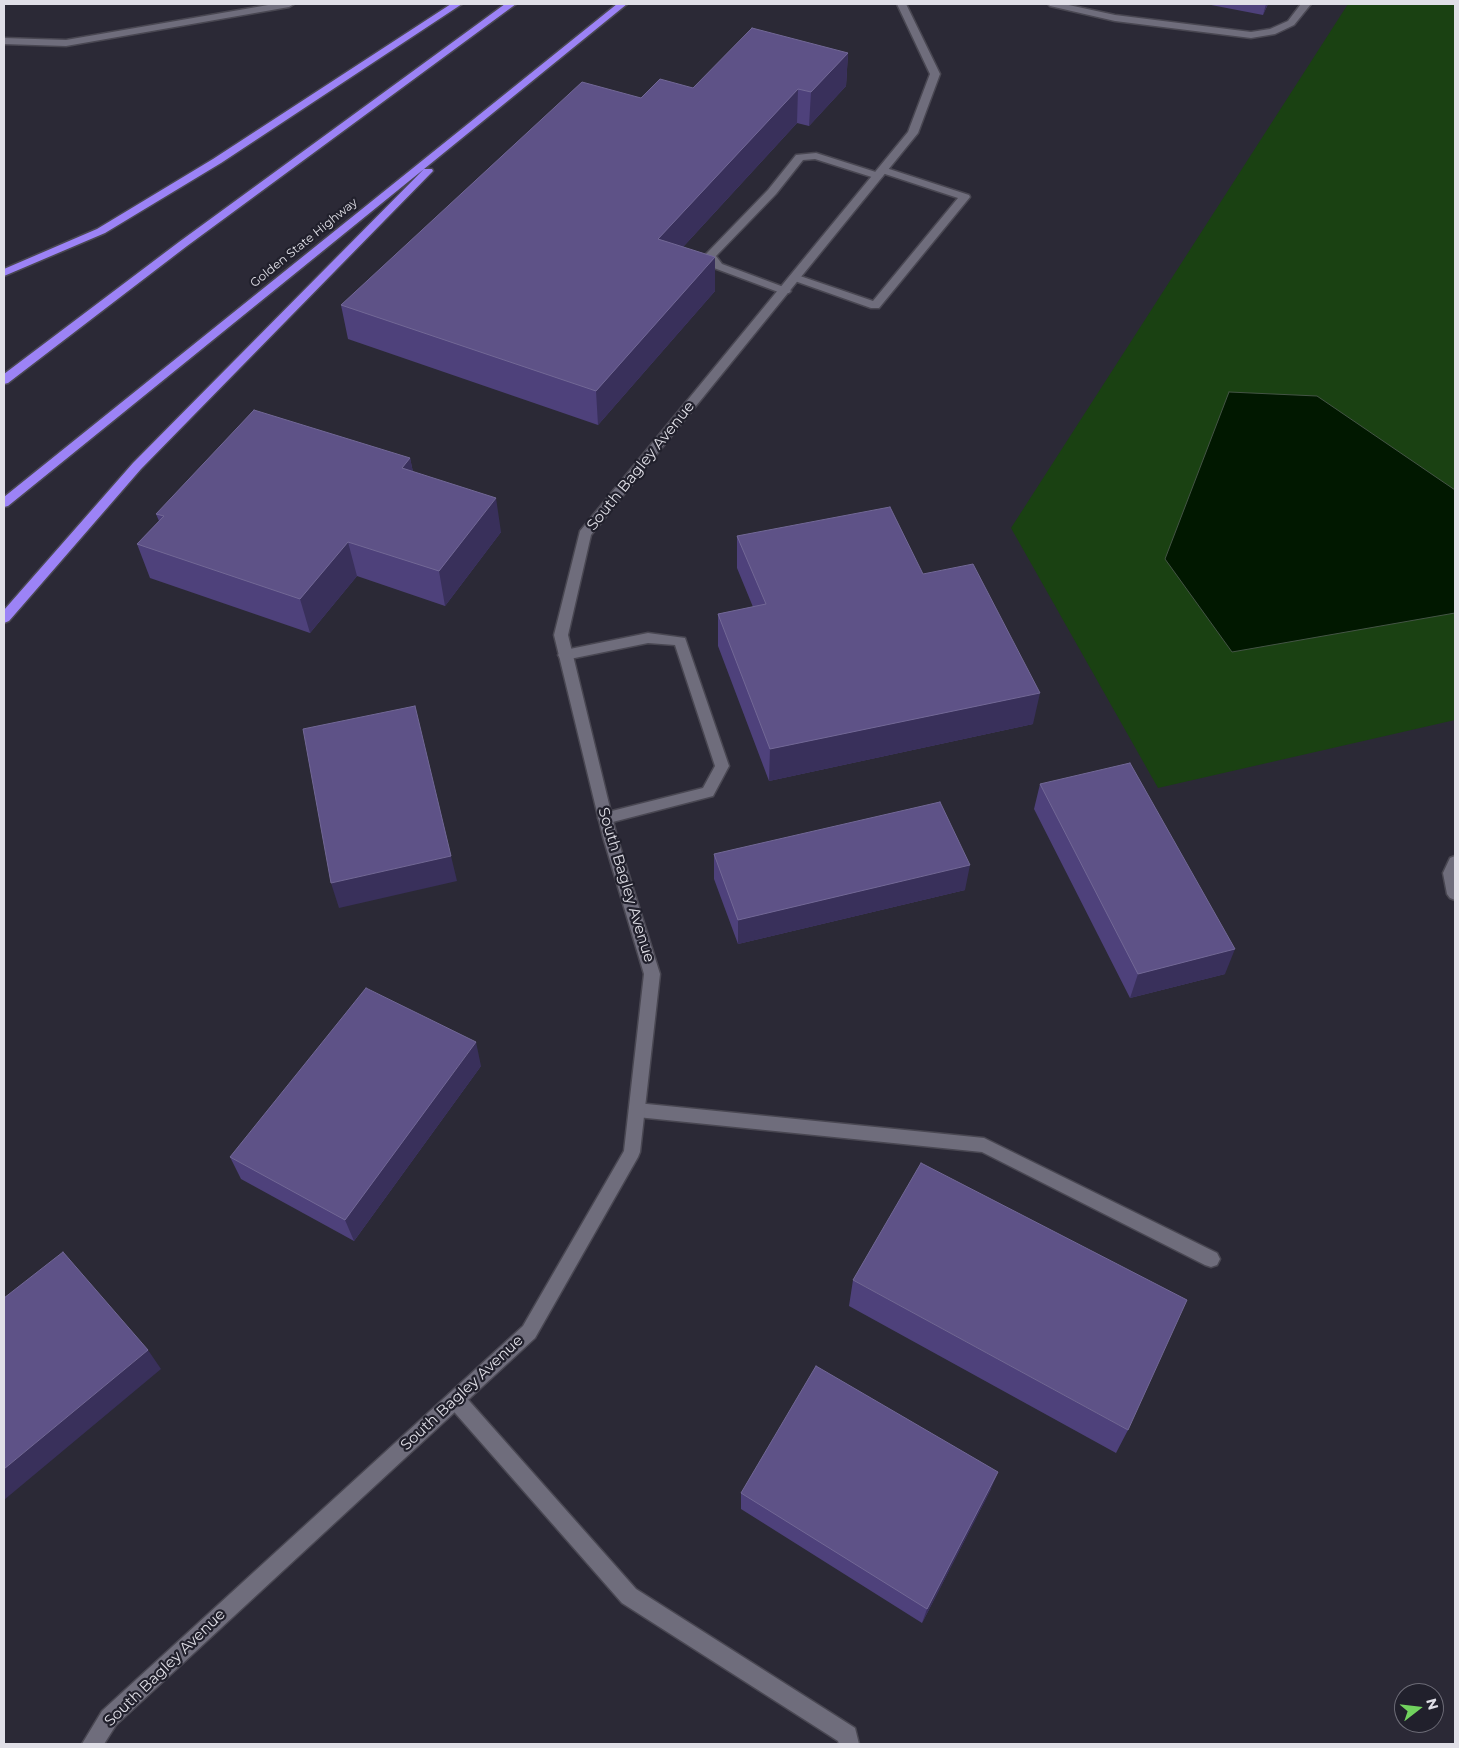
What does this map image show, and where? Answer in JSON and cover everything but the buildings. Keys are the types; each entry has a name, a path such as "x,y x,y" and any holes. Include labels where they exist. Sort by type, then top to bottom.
{"highway":[{"path":"4,273 102,231 217,161 457,4"},
{"path":"4,380 183,244 511,4"},
{"name":"Golden State Highway","path":"4,502 622,4"},
{"path":"4,618 137,466 481,118"}],"street":[{"path":"4,42 66,43 289,4"},
{"name":"South Bagley Avenue","path":"92,1744 109,1718 529,1332 632,1152 652,974 605,818 561,636 586,534 913,133 935,74 901,4"},
{"path":"1053,4 1115,18 1251,35 1272,32 1291,23 1306,4"},
{"path":"785,290 718,266 710,256 772,192 800,157 816,156 965,197 875,306 796,278"},
{"path":"565,655 648,638 680,641 722,766 708,792 605,818"},
{"path":"1455,862 1450,873 1455,894"},
{"path":"637,1110 984,1145 1211,1258"},
{"path":"456,1400 629,1596 848,1735 849,1744"}],"green space":[{"path":"1348,4 1455,4 1455,720 1158,788 1011,528"}],"shaded area":[{"path":"1229,392 1317,396 1455,490 1455,613 1232,652 1165,559"}]}
